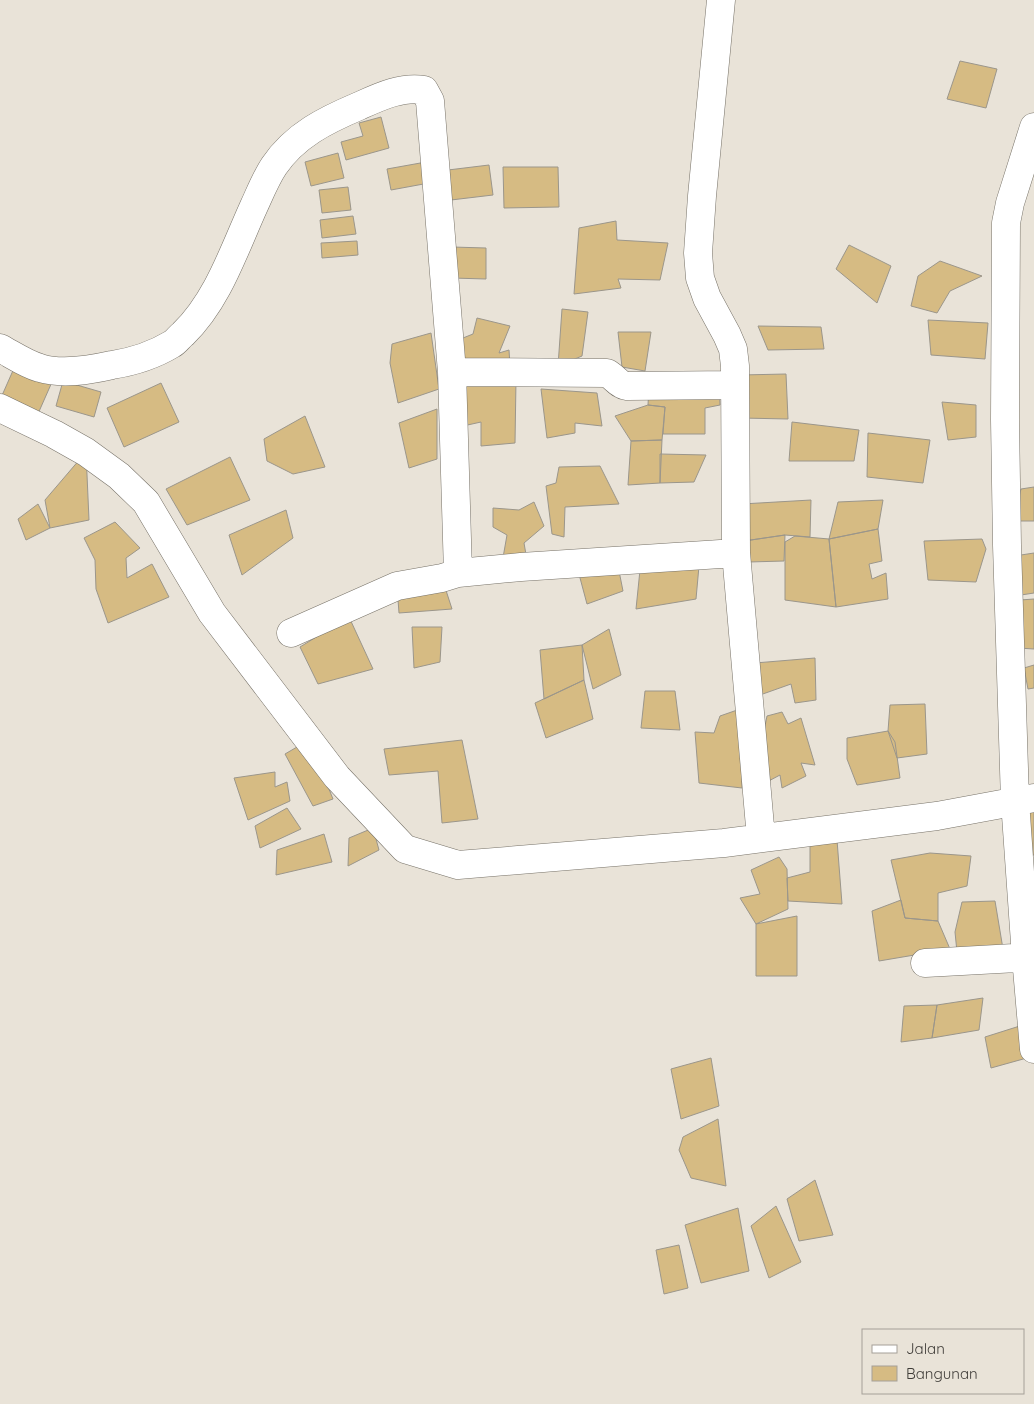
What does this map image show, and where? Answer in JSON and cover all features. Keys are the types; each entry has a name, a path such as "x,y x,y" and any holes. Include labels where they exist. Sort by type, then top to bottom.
{"street":[{"path":"721,0 698,253 700,278 707,298 733,349 735,366 736,553 761,838"},
{"path":"0,348 41,369 61,371 93,369 126,362 173,344 204,311 232,257 269,174 300,137 316,126 376,99 408,89 424,90 430,101 452,372 458,573"},
{"path":"1034,128 1010,204 1005,236 1006,536 1024,800 1034,1049"},
{"path":"452,372 607,373 620,384 627,386 735,385"},
{"path":"0,408 86,452 119,476 146,502 212,612 337,777 406,849 458,865 761,838 937,816 1024,800"},
{"path":"291,633 396,586 442,578 458,573 736,553"},
{"path":"925,963 1030,957"}],"building":[{"path":"960,61 997,69 986,108 947,99"},
{"path":"381,117 389,148 346,160 341,142 363,136 359,123"},
{"path":"338,153 344,178 311,186 305,162"},
{"path":"426,162 429,183 391,190 387,169"},
{"path":"489,165 493,195 451,200 448,170"},
{"path":"503,167 558,167 559,207 504,208"},
{"path":"348,187 351,210 322,213 319,190"},
{"path":"353,216 356,234 322,238 320,220"},
{"path":"616,221 617,240 668,243 660,280 618,279 621,288 574,294 579,228"},
{"path":"357,241 358,255 322,258 321,243"},
{"path":"849,245 891,266 877,303 836,269"},
{"path":"452,247 486,248 486,279 452,278"},
{"path":"940,261 982,276 950,291 937,313 911,306 918,276"},
{"path":"562,309 588,312 582,356 558,366"},
{"path":"477,318 510,326 499,353 509,350 510,366 452,372 458,340 473,334"},
{"path":"928,320 988,323 985,359 931,355"},
{"path":"758,326 821,327 824,349 768,350"},
{"path":"618,332 651,332 645,371 622,367"},
{"path":"431,333 439,389 398,403 390,363 392,344"},
{"path":"15,366 52,382 37,416 0,400"},
{"path":"786,374 788,419 741,418 741,375"},
{"path":"458,380 516,380 515,443 481,446 481,422 454,428"},
{"path":"63,381 101,392 94,417 56,406"},
{"path":"161,383 179,422 124,447 107,408"},
{"path":"719,385 720,405 705,408 705,434 663,434 665,407 648,405 649,386"},
{"path":"541,389 597,393 602,426 575,423 575,433 547,438"},
{"path":"942,402 976,405 976,437 948,440"},
{"path":"648,405 665,407 662,440 631,441 615,416"},
{"path":"437,409 437,459 409,468 399,423"},
{"path":"305,416 325,467 293,474 267,461 264,439"},
{"path":"792,422 859,430 854,461 789,461"},
{"path":"868,433 930,440 923,483 867,477"},
{"path":"662,440 660,483 628,485 631,441"},
{"path":"86,452 89,520 50,528 45,500"},
{"path":"660,454 706,455 694,482 660,483"},
{"path":"230,457 250,500 187,525 166,489"},
{"path":"600,466 619,504 565,507 564,537 552,534 546,486 556,483 559,467"},
{"path":"1034,487 1034,521 1013,521 1021,489"},
{"path":"811,500 810,537 785,535 744,541 742,504"},
{"path":"883,500 878,529 829,539 838,502"},
{"path":"534,502 544,526 524,543 528,566 501,569 507,535 493,527 493,508 519,510"},
{"path":"38,504 50,528 26,540 18,519"},
{"path":"286,510 293,538 242,575 229,535"},
{"path":"115,522 140,548 126,558 127,578 152,564 169,597 108,623 96,589 95,560 84,538"},
{"path":"878,529 882,561 869,564 872,579 886,573 888,599 836,607 829,539"},
{"path":"785,535 784,561 749,562 744,541"},
{"path":"795,536 829,539 836,607 785,600 785,542"},
{"path":"982,539 986,549 976,582 928,580 924,541"},
{"path":"1034,553 1034,593 1021,595 1021,555"},
{"path":"700,555 696,599 636,609 640,570"},
{"path":"617,561 623,591 587,604 576,563"},
{"path":"442,578 452,609 399,613 397,586"},
{"path":"1034,599 1034,649 1018,648 1020,600"},
{"path":"349,617 373,669 318,684 300,647"},
{"path":"412,627 442,627 440,662 414,668"},
{"path":"609,629 621,675 593,689 582,645"},
{"path":"582,645 584,680 544,699 540,650"},
{"path":"815,658 816,700 795,703 791,684 760,695 755,663"},
{"path":"1034,665 1034,688 1028,689 1024,668"},
{"path":"584,680 593,719 546,738 535,703"},
{"path":"645,691 675,691 680,730 641,728"},
{"path":"925,704 927,754 897,758 888,731 890,705"},
{"path":"743,708 742,788 699,783 695,732 714,733 720,716"},
{"path":"782,712 788,724 801,718 815,765 801,763 806,776 782,788 780,775 763,784 762,741 767,716"},
{"path":"888,731 895,742 900,778 857,785 847,759 847,738"},
{"path":"309,740 333,799 313,806 285,754"},
{"path":"462,740 478,819 442,823 438,771 389,775 384,749"},
{"path":"275,772 275,787 287,782 290,801 248,820 234,778"},
{"path":"1034,798 1034,855 1028,855 1015,801"},
{"path":"287,808 301,829 260,848 255,826"},
{"path":"373,828 379,850 348,866 349,838"},
{"path":"324,834 332,862 276,875 277,850"},
{"path":"837,840 842,904 788,901 787,878 810,872 810,844"},
{"path":"930,853 971,856 967,886 938,893 938,921 905,918 891,860"},
{"path":"779,857 787,869 788,909 756,924 740,898 760,894 751,870"},
{"path":"901,900 905,918 938,921 950,949 879,961 872,911"},
{"path":"995,901 1003,949 957,952 955,932 962,902"},
{"path":"797,916 797,976 756,976 756,924"},
{"path":"983,998 979,1030 932,1038 937,1005"},
{"path":"937,1005 932,1038 901,1042 904,1006"},
{"path":"1023,1025 1034,1056 991,1068 985,1037"},
{"path":"711,1058 719,1106 681,1119 671,1069"},
{"path":"718,1119 726,1186 691,1178 679,1150 683,1137"},
{"path":"815,1180 833,1235 799,1241 787,1199"},
{"path":"776,1206 801,1262 769,1278 751,1226"},
{"path":"738,1208 749,1271 701,1283 685,1225"},
{"path":"679,1245 688,1288 664,1294 656,1250"}]}
